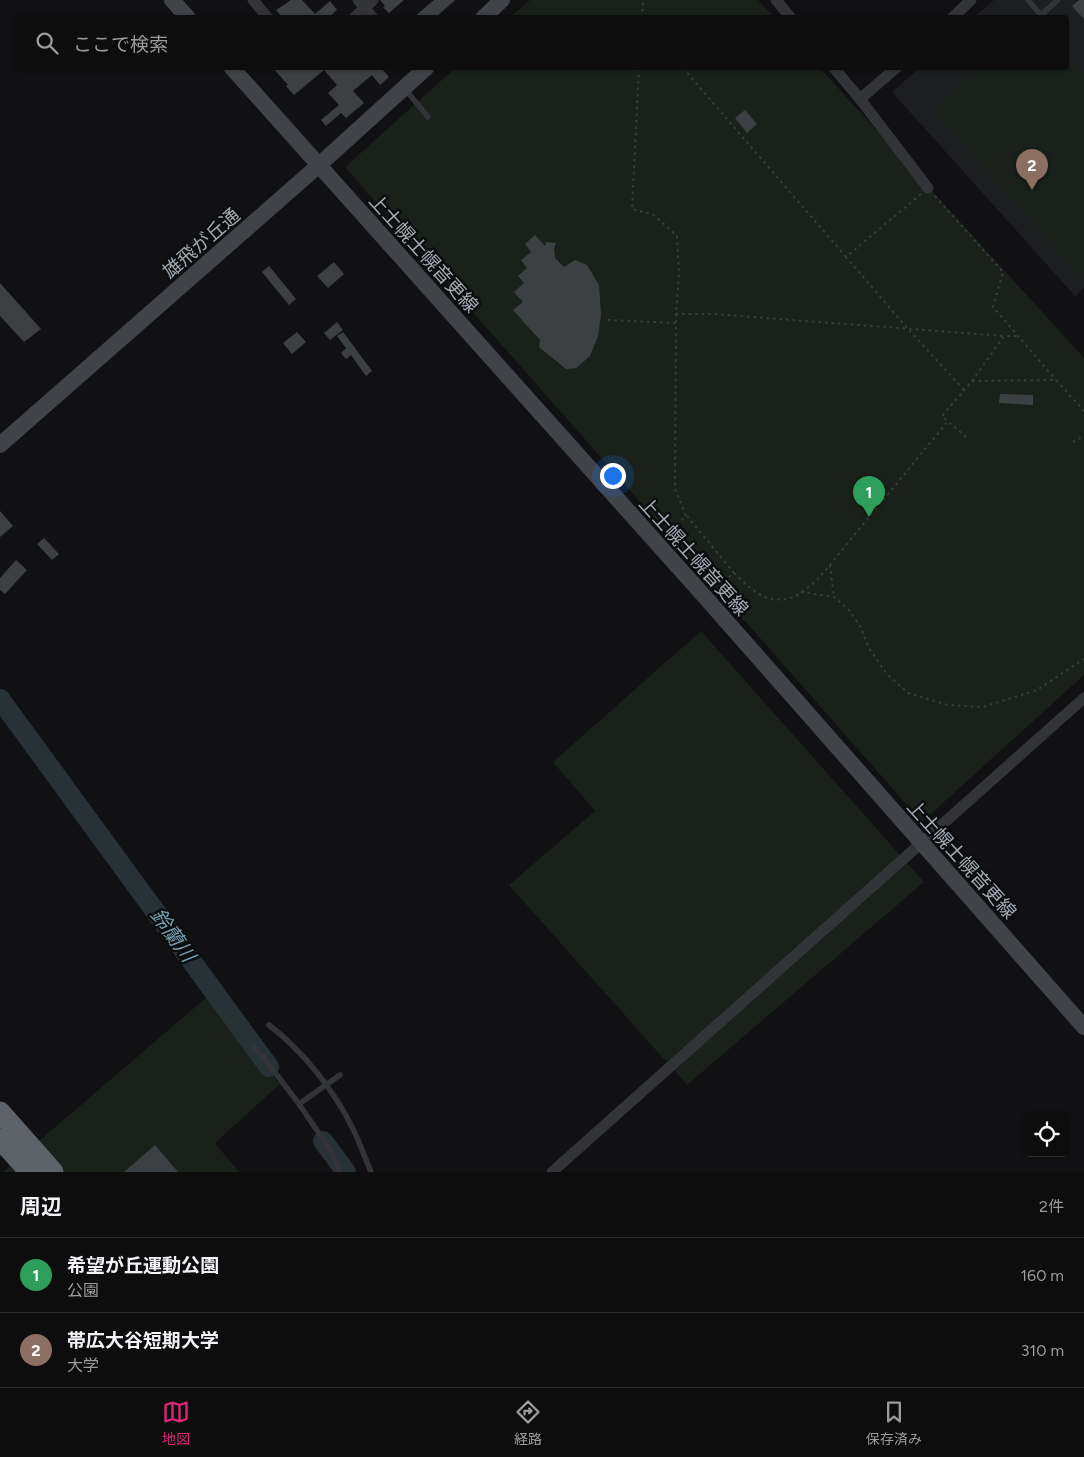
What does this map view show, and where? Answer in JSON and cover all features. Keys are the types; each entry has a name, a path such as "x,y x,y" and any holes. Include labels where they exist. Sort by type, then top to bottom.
{"highway":[{"path":"0,1112 53,1172"},
{"path":"0,1139 30,1172"}],"main road":[{"path":"172,0 185,15"},
{"path":"486,15 502,0"},
{"name":"上士幌士幌音更線","path":"234,70 656,542 1084,1027"},
{"name":"雄飛が丘通","path":"0,446 320,166 420,70"}],"street":[{"path":"253,0 266,15"},
{"path":"776,0 788,15"},
{"path":"955,15 971,0"},
{"path":"356,15 365,3 371,15"},
{"path":"836,70 928,188"},
{"path":"860,99 894,70"},
{"path":"552,1172 1084,698"}],"lane":[{"path":"1028,0 1041,15 1058,0"},
{"path":"403,88 428,117"},
{"path":"269,1025 288,1040 326,1085 353,1129 371,1172"},
{"path":"254,1048 264,1058 299,1104 330,1148 340,1172"},
{"path":"299,1104 340,1075"}],"path":[{"path":"642,15 643,0"},
{"path":"639,70 632,208 654,215 677,236 675,489 686,516 734,573 754,592 774,600 794,597 819,578 948,421"},
{"path":"685,70 908,329 964,390"},
{"path":"846,257 928,188 1003,272 993,307 1084,411"},
{"path":"676,314 713,314 1018,336"},
{"path":"608,320 676,323"},
{"path":"966,437 942,416 972,381 1004,336"},
{"path":"972,381 1056,380"},
{"path":"1073,442 1084,436"},
{"path":"656,542 686,516"},
{"path":"830,565 834,597"},
{"path":"705,598 734,573"},
{"path":"801,592 834,597 849,610 860,626 869,648 893,680 908,693 948,705 983,707 1037,690 1084,659"}],"shaded area":[{"path":"530,0 758,0 772,15 512,15"},
{"path":"994,0 1084,0 1084,288 1075,296 892,92 917,70 1069,70 1069,15 976,15"},
{"path":"1069,59 1084,77 1084,277 1082,278 933,110 979,70 1069,70"},
{"path":"453,70 822,70 1084,358 1084,675 922,822 345,167"},
{"path":"701,631 924,882 687,1085 509,885 595,811 553,762"},
{"path":"208,996 280,1084 215,1143 239,1172 3,1172"}],"building":[{"path":"291,0 302,0 315,14 330,1 337,10 331,15 280,15 276,10"},
{"path":"380,0 404,0 389,13 383,7 385,6"},
{"path":"434,0 455,0 438,15 416,15"},
{"path":"1079,0 1084,0 1084,19 1072,6"},
{"path":"275,70 324,70 294,95 286,86 288,85"},
{"path":"324,70 383,70 389,77 380,85 372,75 353,91 364,103 346,118 341,113 326,126 321,120 339,105 328,93 337,85"},
{"path":"745,110 757,124 747,133 735,118"},
{"path":"535,235 545,246 546,242 556,243 554,249 555,258 564,267 575,260 587,265 599,285 601,315 598,336 590,356 576,368 566,369 539,347 540,340 513,310 523,302 514,292 524,283 518,276 527,268 521,260 531,252 525,244"},
{"path":"334,262 344,274 328,288 317,276"},
{"path":"269,266 296,299 289,305 262,272"},
{"path":"0,283 41,329 24,342 0,316"},
{"path":"337,322 343,330 330,340 324,333"},
{"path":"297,332 306,342 292,354 283,343"},
{"path":"343,332 372,371 366,376 351,355 346,359 341,353 346,348 337,336"},
{"path":"1000,394 1033,395 1033,405 999,403"},
{"path":"0,511 13,526 0,537"},
{"path":"44,538 59,554 52,560 37,544"},
{"path":"16,560 27,570 5,594 0,590 0,578"},
{"path":"155,1145 178,1172 124,1172 139,1159"}],"waterway":[{"name":"鈴蘭川","path":"0,699 269,1067"},
{"name":"鈴蘭川","path":"323,1141 346,1172"}],"place":[{"name":"帯広大谷短期大学","path":"1032,190"},
{"name":"希望が丘運動公園","path":"869,517"}]}
